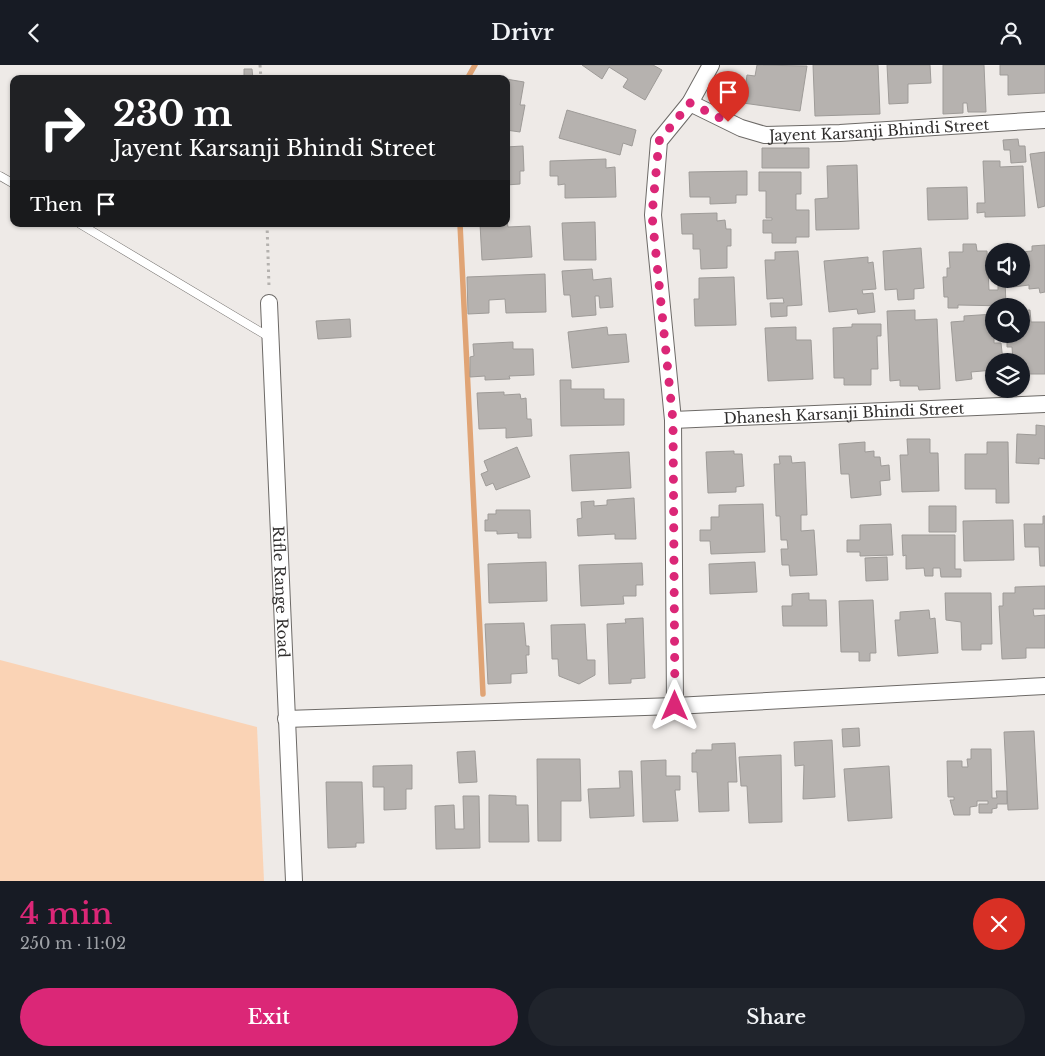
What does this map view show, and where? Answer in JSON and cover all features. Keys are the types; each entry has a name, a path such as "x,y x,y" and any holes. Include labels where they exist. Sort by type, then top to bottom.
{"street":[{"path":"675,706 673,421 652,215 659,141 690,103 711,65"},
{"name":"Jayent Karsanji Bhindi Street","path":"690,103 740,128 765,135 840,133 1045,120"},
{"name":"Rifle Range Road","path":"269,303 294,881"},
{"name":"Dhanesh Karsanji Bhindi Street","path":"673,421 1045,404"},
{"path":"286,719 675,706 1045,686"}],"lane":[{"path":"85,227 271,338"}],"path":[{"path":"267,227 269,303"}],"shaded area":[{"path":"0,660 257,727 264,881 0,881"}],"building":[{"path":"582,65 653,65 662,70 645,100 623,87 628,79 609,67 602,79"},
{"path":"757,65 807,66 800,111 743,103 747,75 755,76"},
{"path":"813,65 878,65 880,114 815,116"},
{"path":"887,65 930,65 931,83 908,84 908,103 889,104"},
{"path":"943,65 984,65 986,112 968,112 967,103 963,103 963,113 943,114"},
{"path":"1000,65 1045,65 1045,93 1008,95 1008,75 1000,75"},
{"path":"244,69 252,69 253,75 244,75"},
{"path":"510,80 524,82 520,105 525,105 520,132 510,131"},
{"path":"567,110 636,130 632,146 623,143 620,155 559,138"},
{"path":"1018,139 1019,146 1025,146 1026,162 1011,163 1010,150 1004,150 1003,140"},
{"path":"523,146 524,171 520,171 520,184 510,185 510,147"},
{"path":"762,148 809,148 809,168 762,168"},
{"path":"1045,152 1045,206 1038,208 1030,154"},
{"path":"606,159 606,168 615,167 616,197 565,198 565,184 558,185 558,176 550,176 550,161"},
{"path":"983,161 1000,161 1000,167 1023,166 1025,216 985,217 985,212 977,213 977,203 985,203"},
{"path":"857,165 859,229 816,230 815,199 828,198 827,166"},
{"path":"747,171 747,195 736,195 736,203 710,204 710,197 690,197 689,172"},
{"path":"759,172 801,172 801,194 796,194 796,210 809,210 809,237 796,237 796,243 772,243 772,233 763,233 763,220 772,220 772,218 766,218 766,191 759,191"},
{"path":"967,187 968,219 928,220 927,188"},
{"path":"717,213 717,221 725,220 726,229 731,229 731,246 727,246 727,268 701,269 700,249 693,249 693,234 682,234 681,214"},
{"path":"595,222 596,260 564,260 562,223"},
{"path":"530,226 532,257 482,260 480,227"},
{"path":"963,244 976,244 977,251 985,251 985,288 998,290 998,288 1005,288 1006,298 985,298 985,306 958,305 958,308 948,308 948,297 944,297 943,277 947,277 947,268 950,268 949,252 963,252"},
{"path":"1045,245 1045,292 1040,293 1039,288 1029,289 1030,251 1032,251 1032,246"},
{"path":"921,248 924,288 914,289 914,299 898,300 897,289 885,290 883,251"},
{"path":"798,251 802,305 787,306 787,316 771,317 770,303 784,303 783,298 767,299 765,260 775,260 775,252"},
{"path":"868,257 868,263 873,262 876,289 862,290 863,294 873,293 875,312 858,314 857,309 829,312 824,261"},
{"path":"592,269 593,280 611,278 613,307 600,308 599,296 595,296 596,315 572,317 570,295 564,295 562,271"},
{"path":"545,274 546,312 506,313 505,299 489,300 489,313 468,314 467,277"},
{"path":"734,277 736,325 695,326 694,299 699,299 699,278"},
{"path":"915,310 915,320 937,319 940,389 919,390 918,386 900,386 900,380 890,381 887,311"},
{"path":"1030,310 1031,322 1045,322 1045,374 1030,374 1030,353 1012,353 1012,347 1007,347 1007,343 1030,343"},
{"path":"985,315 985,343 1001,343 1002,353 985,353 985,371 971,372 972,379 956,381 951,322 964,321 964,316"},
{"path":"350,319 351,337 318,339 316,321"},
{"path":"852,324 881,324 881,336 877,336 878,369 871,369 871,385 844,385 844,378 834,378 833,328 852,327"},
{"path":"607,327 608,335 626,334 629,362 572,368 568,332"},
{"path":"796,327 796,340 811,340 813,379 768,381 765,328"},
{"path":"513,342 513,349 533,349 534,375 509,376 510,379 485,380 485,376 470,377 470,357 474,356 473,344"},
{"path":"560,380 571,380 571,389 604,389 604,399 624,399 624,425 561,426"},
{"path":"504,392 504,395 520,394 521,399 526,398 527,419 531,419 532,436 506,438 506,428 479,429 477,393"},
{"path":"1036,425 1045,426 1045,459 1039,458 1039,464 1016,463 1017,434 1036,435"},
{"path":"907,439 930,439 930,453 938,453 939,491 902,492 900,455 908,455"},
{"path":"865,442 865,452 874,451 874,457 880,457 881,466 889,465 890,480 880,481 881,495 851,498 849,474 841,474 839,444"},
{"path":"987,442 1008,442 1009,503 996,503 996,489 965,489 965,454 987,454"},
{"path":"517,447 530,477 496,490 493,483 486,486 481,474 488,471 484,461"},
{"path":"734,451 734,454 742,454 744,486 736,487 736,492 708,493 706,452"},
{"path":"629,452 631,488 572,491 570,455"},
{"path":"779,456 791,456 792,463 805,462 807,515 801,515 801,531 814,530 817,575 790,576 789,565 782,565 781,549 788,549 787,540 781,540 780,516 776,516 774,464 780,464"},
{"path":"634,498 636,539 615,539 615,534 578,536 577,519 582,518 581,502 594,501 594,506 607,505 607,500"},
{"path":"763,504 765,552 711,554 710,541 700,541 700,530 711,530 711,517 719,517 719,505"},
{"path":"929,506 956,506 956,532 929,532"},
{"path":"496,510 530,510 531,538 518,538 518,533 497,534 497,531 485,531 485,520 488,520 488,514 496,514"},
{"path":"1043,516 1045,516 1045,566 1040,566 1039,547 1025,547 1024,524 1043,524"},
{"path":"1013,520 1014,560 964,561 963,521"},
{"path":"891,524 893,555 860,556 860,552 847,552 847,540 860,540 860,525"},
{"path":"902,535 955,535 955,569 961,569 961,577 941,577 940,568 933,568 933,576 925,576 924,568 906,569 906,555 903,556"},
{"path":"887,557 888,580 866,581 865,558"},
{"path":"546,562 547,601 489,603 488,564"},
{"path":"755,562 757,592 710,594 709,564"},
{"path":"642,563 643,585 636,585 636,596 623,596 624,604 581,606 579,565"},
{"path":"1045,586 1045,609 1033,609 1034,616 1045,615 1045,648 1026,648 1026,658 1002,659 999,606 1003,606 1003,593 1015,593 1015,587"},
{"path":"809,593 809,600 826,600 827,626 783,626 782,606 792,606 792,594"},
{"path":"945,593 991,593 992,644 981,644 981,650 962,650 961,622 946,620"},
{"path":"873,600 876,653 870,653 870,661 859,661 859,652 841,652 839,601"},
{"path":"929,610 930,619 935,618 938,653 898,656 895,620 900,620 900,612"},
{"path":"643,618 645,678 631,679 631,683 609,684 607,624 626,623 625,619"},
{"path":"524,623 526,646 529,646 529,655 526,655 527,673 511,674 511,683 488,684 485,624"},
{"path":"585,624 587,660 595,660 595,675 579,684 559,676 558,659 552,659 551,625"},
{"path":"859,728 860,746 843,747 842,729"},
{"path":"1034,731 1038,809 1008,810 1004,732"},
{"path":"832,740 835,797 803,799 804,765 795,766 794,742"},
{"path":"735,743 737,782 728,782 729,811 699,812 697,772 692,772 692,753 696,753 696,750 712,750 712,744"},
{"path":"971,749 991,749 992,798 997,798 996,791 1007,791 1007,804 997,804 997,808 992,809 992,813 979,813 979,804 988,804 988,801 977,801 977,806 970,807 970,815 954,815 950,800 954,800 954,797 948,797 947,761 962,761 962,767 968,767 967,759 971,759"},
{"path":"475,751 477,782 459,783 457,752"},
{"path":"781,755 782,822 749,823 747,786 741,786 739,757"},
{"path":"537,759 580,759 581,801 561,801 561,841 538,841"},
{"path":"666,760 666,776 680,776 680,790 675,790 678,821 643,822 641,761"},
{"path":"412,765 412,789 406,789 406,809 384,810 384,787 373,787 373,766"},
{"path":"889,766 892,818 848,821 844,769"},
{"path":"619,771 632,771 634,816 590,818 588,789 620,788"},
{"path":"326,782 362,782 364,843 356,843 356,847 328,848"},
{"path":"489,795 516,796 516,805 528,805 529,842 489,842"},
{"path":"463,796 479,796 480,848 436,849 435,806 454,805 455,829 464,829"}],"waterway":[{"path":"469,75 475,65"},
{"path":"460,227 483,694"}],"route":[{"path":"675,706 673,421 652,215 659,141 690,103 728,122"}]}
